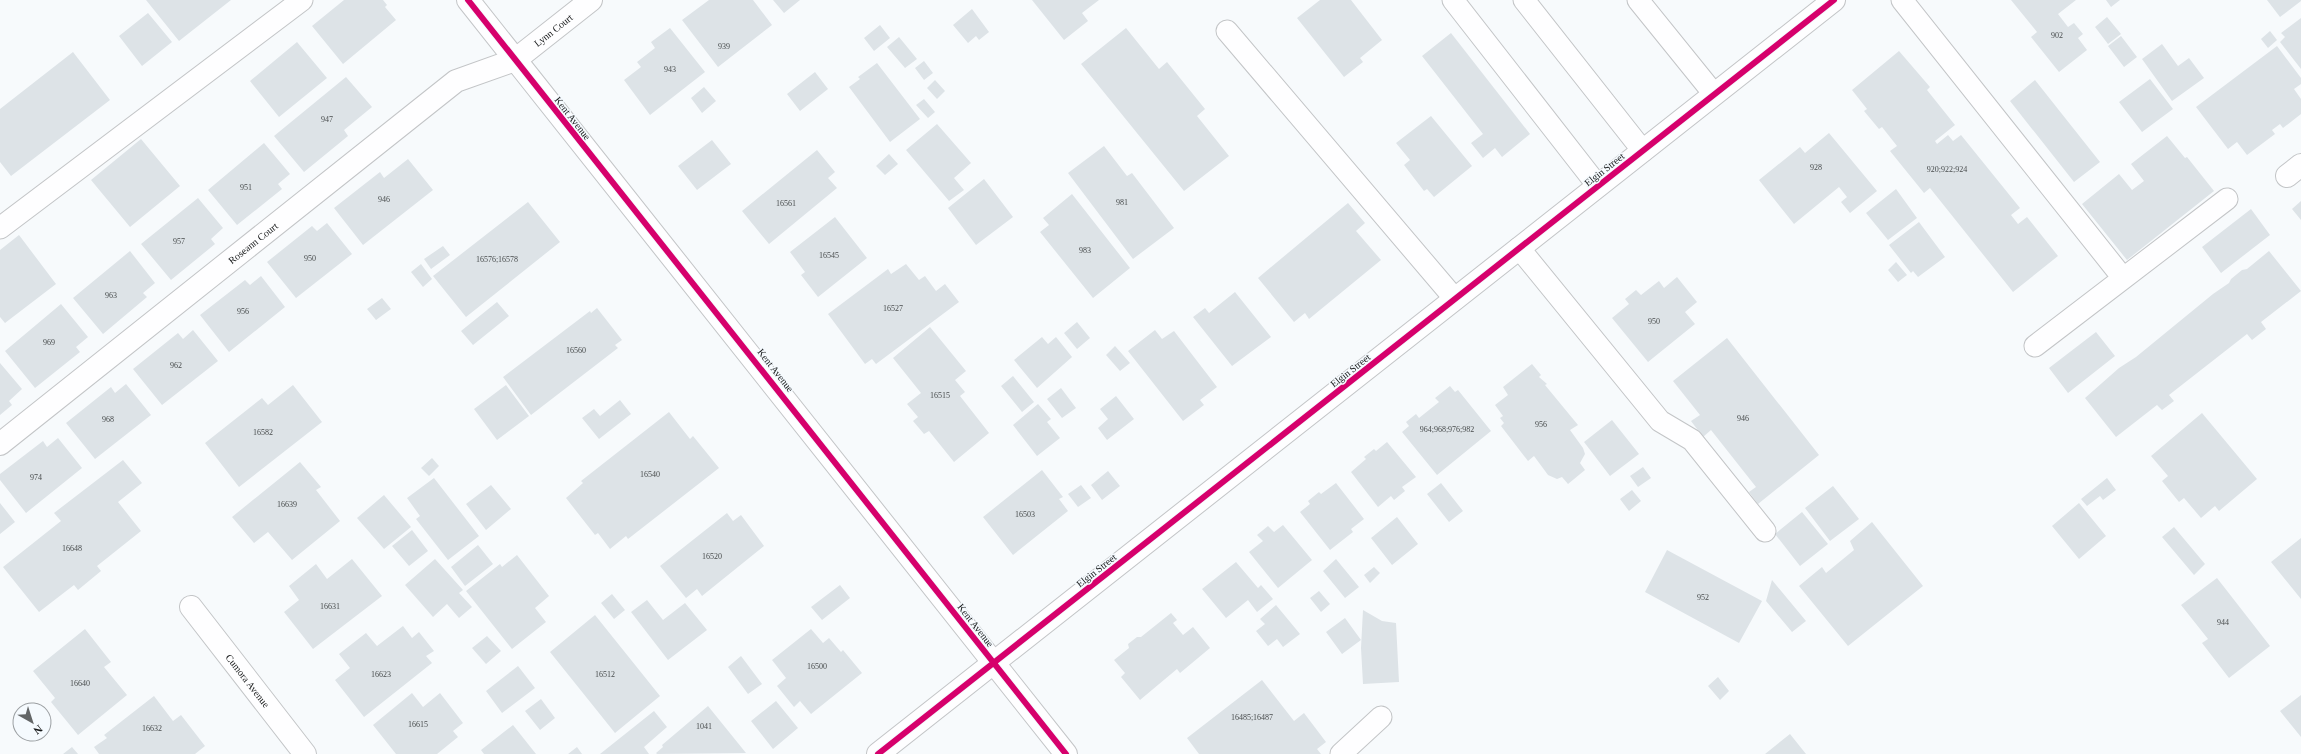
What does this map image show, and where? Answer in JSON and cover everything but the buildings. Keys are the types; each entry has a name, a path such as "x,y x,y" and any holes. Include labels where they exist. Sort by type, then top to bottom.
{"street":[{"name":"Kent Avenue","path":"468,0 994,664 1059,751"},
{"name":"Lynn Court","path":"515,60 591,0"},
{"name":"Elgin Street","path":"878,754 1834,0"},
{"name":"Roseann Court","path":"0,444 456,80 515,60"},
{"name":"Cumora Avenue","path":"191,607 305,754"}],"lane":[{"path":"0,228 302,0"},
{"path":"1453,0 1598,186"},
{"path":"1524,0 1643,151"},
{"path":"1638,0 1714,94"},
{"path":"1902,0 2123,278"},
{"path":"1228,31 1455,299"},
{"path":"2034,346 2226,199"},
{"path":"1519,248 1660,421 1692,440 1765,531"},
{"path":"1341,754 1381,717"}],"cycle path":[{"path":"468,0 1066,754"},
{"path":"878,754 1834,0"}]}
